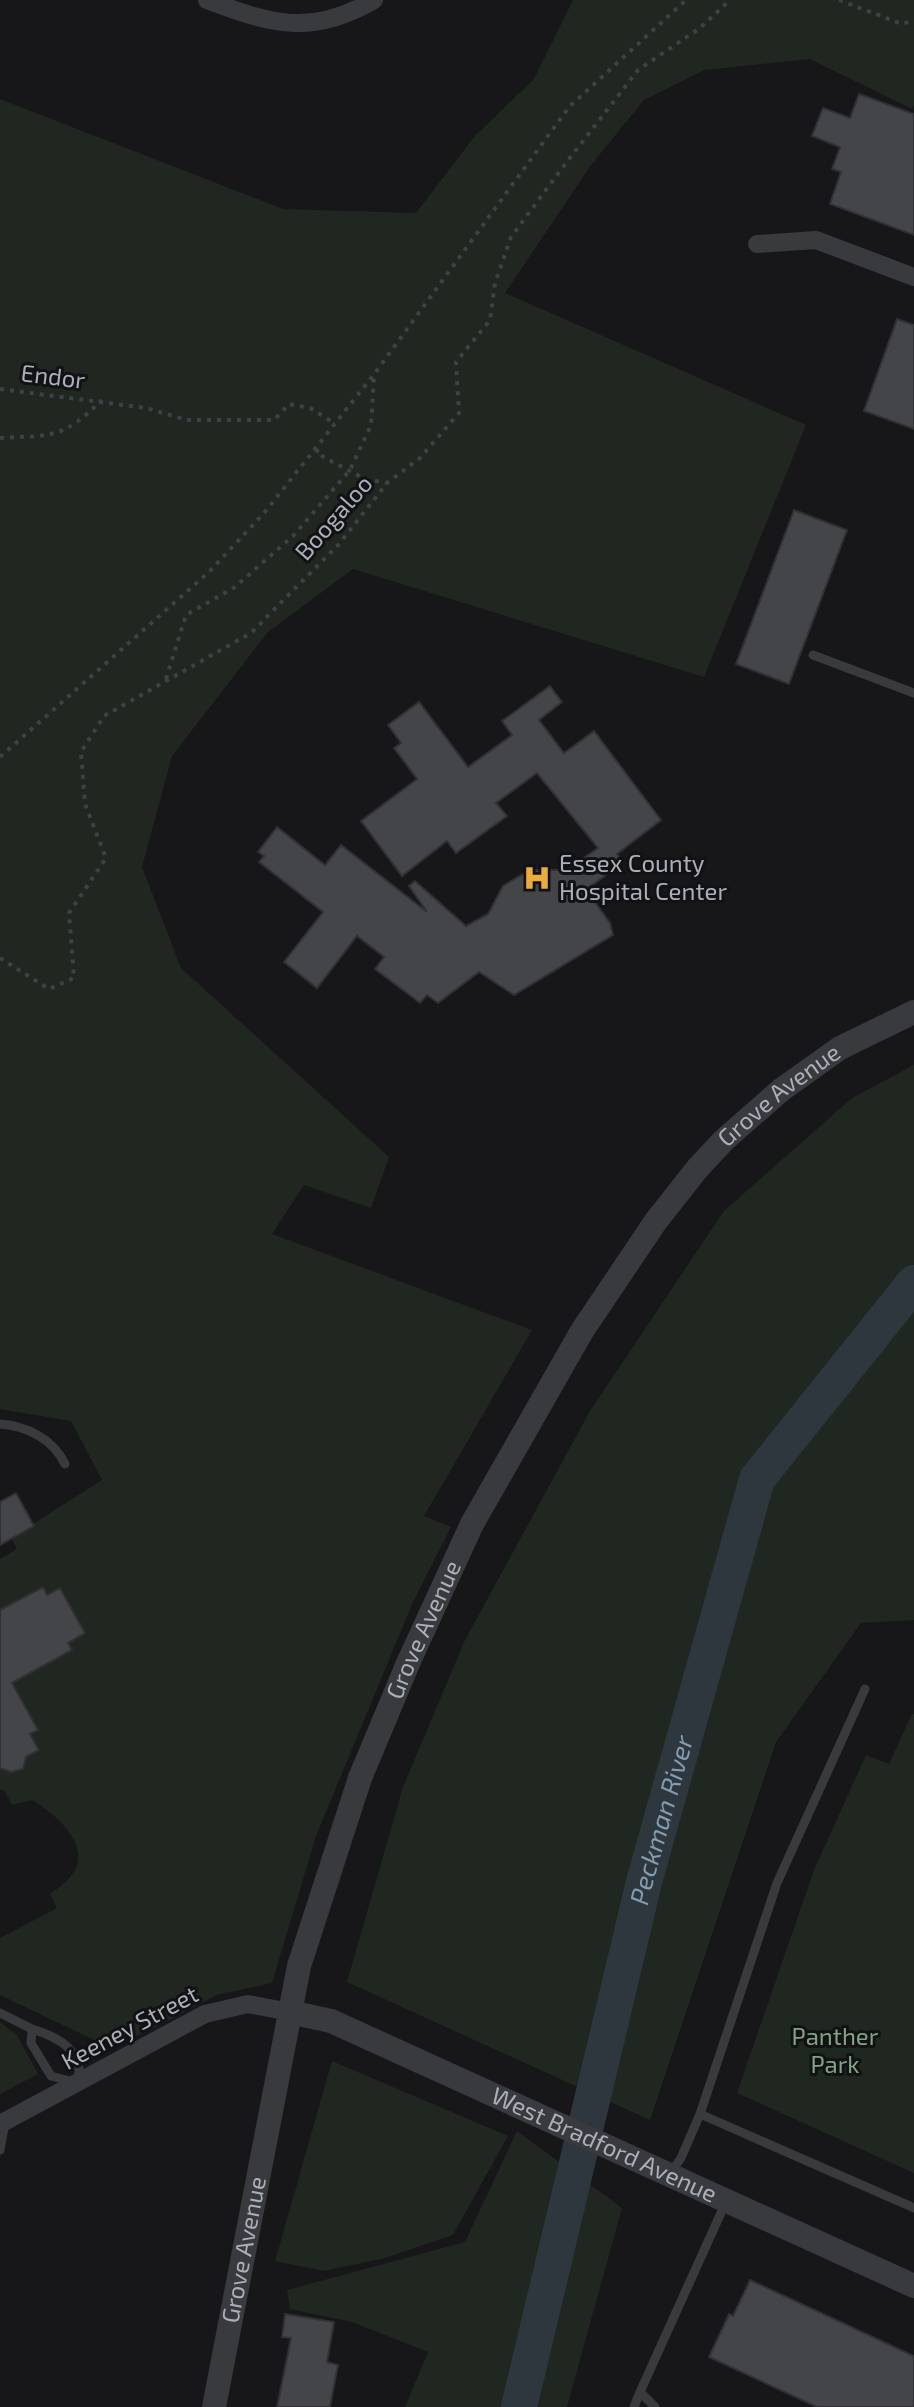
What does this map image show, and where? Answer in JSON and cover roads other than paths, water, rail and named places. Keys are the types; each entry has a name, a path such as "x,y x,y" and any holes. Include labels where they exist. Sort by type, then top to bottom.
{"street":[{"path":"207,0 261,20 299,24 340,17 374,0"},
{"path":"757,244 816,240 914,277"},
{"name":"Grove Avenue","path":"214,2407 290,2012 320,1897 388,1710 472,1524 582,1331 656,1221 724,1140 781,1090 840,1048 914,1012"},
{"name":"Keeney Street","path":"3,2123 219,2009 248,2004 290,2012"},
{"name":"West Bradford Avenue","path":"290,2012 331,2021 914,2286"}],"lane":[{"path":"813,655 914,693"},
{"path":"0,1424 17,1426 56,1446 65,1464"},
{"path":"669,2175 681,2158 700,2114 777,1883 865,1689"},
{"path":"0,2013 54,2036 75,2053 81,2069 77,2083 51,2076 31,2043 32,2029"},
{"path":"700,2114 914,2208"},
{"path":"0,2150 3,2123"},
{"path":"634,2407 726,2201"},
{"path":"640,2392 655,2407"}],"waterway":[{"name":"Peckman River","path":"519,2407 644,1882 757,1479 914,1283"}],"place":[{"name":"Essex County Hospital Center","path":"537,878"}],"park label":[{"name":"Panther Park","path":"835,2051"}]}
